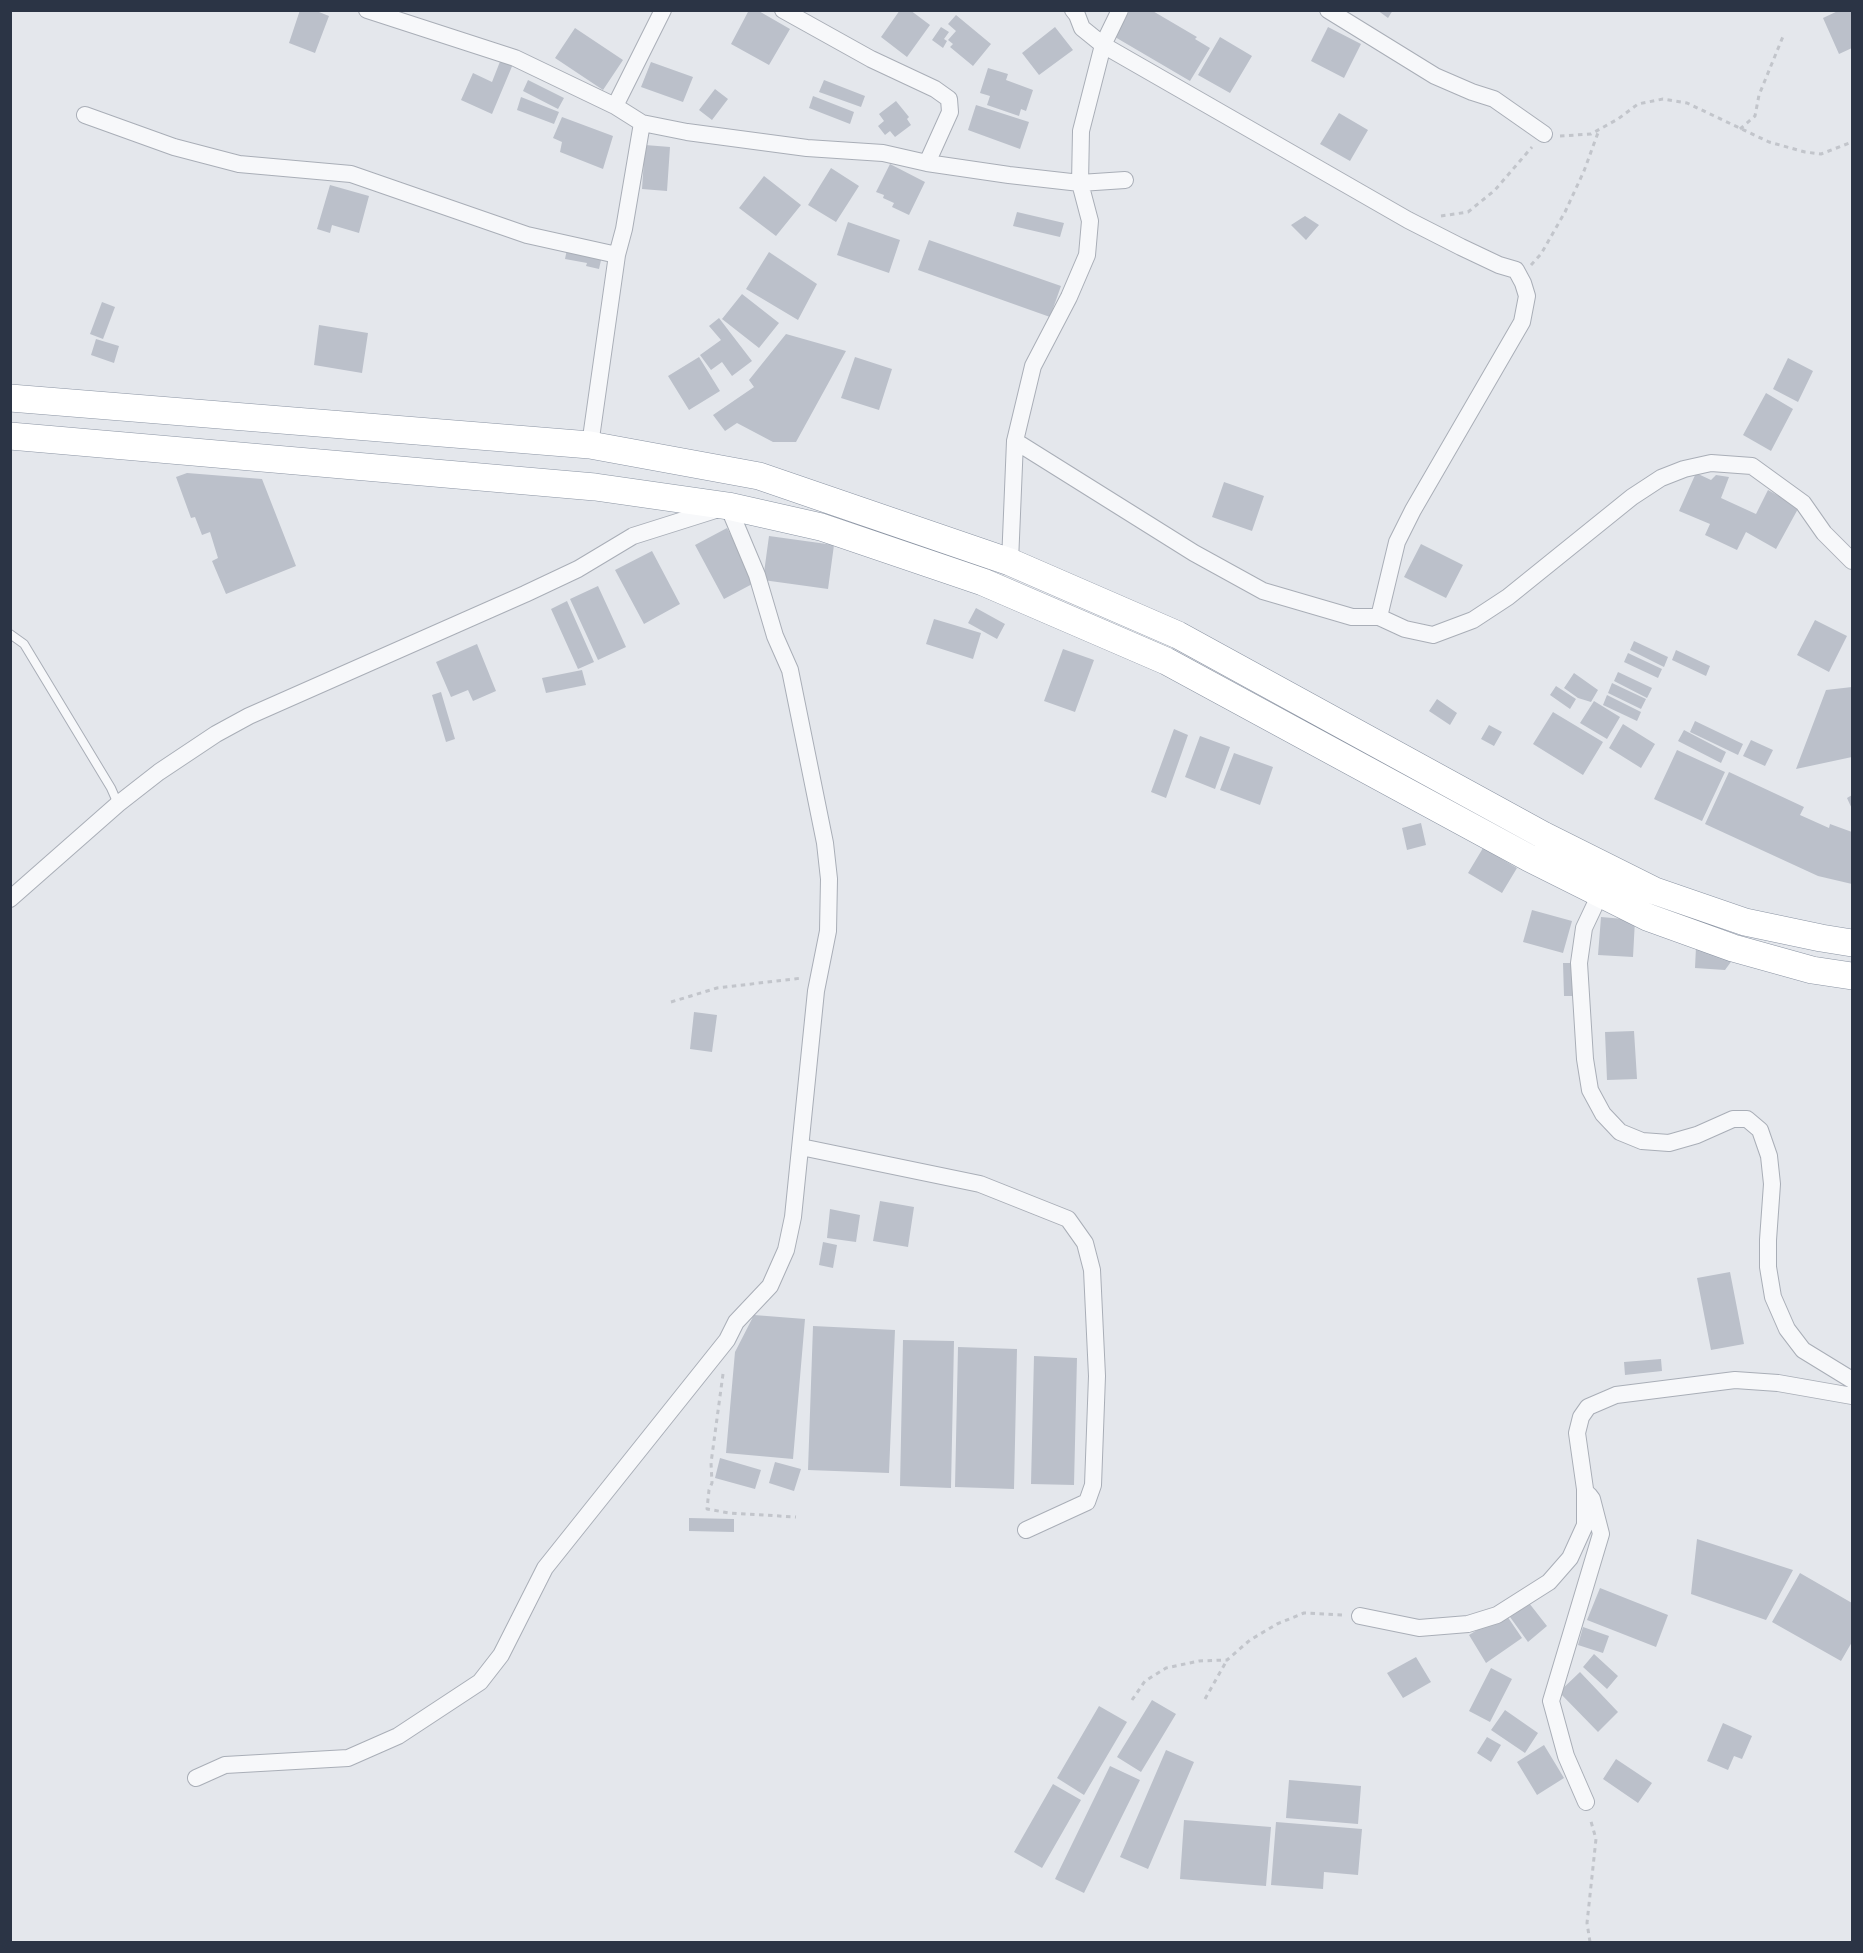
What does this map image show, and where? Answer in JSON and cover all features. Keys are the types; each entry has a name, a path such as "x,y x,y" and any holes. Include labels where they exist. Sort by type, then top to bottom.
{"highway":[{"path":"10,398 590,446 759,476 1010,562 1178,635 1543,835 1655,891 1745,922 1852,943"},
{"path":"10,436 595,487 728,506 822,527 983,582 1166,661 1529,858 1647,917 1733,948 1812,970 1852,976"}],"street":[{"path":"367,10 515,58 615,106 642,123 687,132 807,148 883,153 927,163 1009,176 1080,183 1125,180"},
{"path":"615,106 663,10"},
{"path":"783,10 871,58 935,89 949,99 950,112 927,163"},
{"path":"1073,10 1082,28 1103,45 1408,220 1461,248 1516,270 1521,278 1527,296 1522,322 1413,510 1397,542 1379,617"},
{"path":"1010,562 1015,441 1033,366 1069,297 1087,255 1090,221 1080,183 1081,131 1103,45 1120,10"},
{"path":"1328,10 1435,76 1494,99 1544,134"},
{"path":"85,115 174,147 239,164 351,174 527,235 617,255"},
{"path":"590,446 617,255 624,229 642,123"},
{"path":"1015,441 1194,553 1263,591 1353,617 1379,617 1405,629 1433,635 1473,620 1508,597 1632,497 1661,478 1684,469 1711,463 1752,466 1803,503 1824,533 1852,561"},
{"path":"10,899 118,804 159,772 216,734 249,716 578,569 633,536 728,506 757,575 776,636 790,670 825,843 829,879 828,931 819,975 793,1217 786,1250 770,1286 736,1322 727,1340 545,1568 501,1655 480,1682 398,1736 348,1758 225,1765 196,1778"},
{"path":"1600,894 1584,928 1579,963 1585,1059 1590,1090 1603,1114 1620,1132 1642,1141 1669,1143 1697,1135 1733,1119 1747,1119 1760,1130 1769,1156 1772,1184 1768,1267 1773,1297 1788,1329 1803,1350 1852,1380"},
{"path":"801,1147 980,1184 1068,1219 1085,1243 1092,1270 1097,1376 1093,1485 1087,1502 1026,1530"},
{"path":"1360,1616 1419,1628 1468,1623 1497,1615 1549,1582 1570,1558 1585,1525 1585,1489 1577,1433 1581,1418 1588,1407 1616,1395 1735,1380 1778,1383 1852,1396"},
{"path":"1585,1489 1592,1499 1601,1534 1551,1701 1566,1756 1586,1802"}],"lane":[{"path":"10,634 24,644 106,780 118,804"}],"path":[{"path":"1740,129 1755,116 1759,95 1784,34"},
{"path":"1433,213 1443,216 1468,212 1495,190 1544,134 1563,137 1586,135 1618,119 1638,104 1663,99 1687,102 1780,146 1821,154 1852,142"},
{"path":"1521,278 1541,254 1565,212 1584,171 1599,130"},
{"path":"671,1002 717,988 819,975"},
{"path":"727,1340 711,1463 712,1483 707,1509 729,1513 796,1517"},
{"path":"1205,1699 1227,1659 1250,1640 1277,1624 1304,1614 1360,1616"},
{"path":"1132,1700 1145,1680 1166,1668 1199,1661 1227,1659"},
{"path":"1586,1802 1596,1839 1587,1923 1590,1942"}],"building":[{"path":"300,10 314,10 329,16 315,53 289,43"},
{"path":"749,10 757,10 790,29 769,65 731,44"},
{"path":"900,10 910,10 930,25 907,57 881,37"},
{"path":"1130,10 1151,10 1197,37 1195,39 1210,48 1190,81 1115,37"},
{"path":"1377,10 1393,10 1388,18"},
{"path":"1840,10 1852,10 1852,48 1839,54 1823,18"},
{"path":"956,15 991,44 973,66 950,47 953,44 948,40 956,31 948,24"},
{"path":"941,27 949,32 944,39 947,41 943,48 932,40"},
{"path":"1055,27 1073,50 1039,75 1022,53"},
{"path":"1328,27 1361,44 1344,78 1311,61"},
{"path":"575,28 623,60 603,90 555,58"},
{"path":"1220,37 1252,56 1230,93 1198,75"},
{"path":"501,59 513,64 492,114 461,100 473,73 492,82"},
{"path":"651,62 693,77 683,102 641,87"},
{"path":"988,68 1008,74 1006,80 1033,90 1026,111 1021,109 1019,116 987,105 990,96 980,93"},
{"path":"528,80 564,98 558,109 523,91"},
{"path":"824,80 865,96 861,107 819,92"},
{"path":"715,89 728,99 712,120 699,110"},
{"path":"813,96 854,112 850,124 809,108"},
{"path":"521,97 559,112 554,124 517,110"},
{"path":"896,101 909,117 907,119 911,125 895,137 890,131 885,135 878,126 884,121 879,114"},
{"path":"976,105 1029,122 1020,149 968,130"},
{"path":"1339,113 1368,130 1350,161 1320,144"},
{"path":"562,117 613,136 603,169 560,152 562,142 553,138"},
{"path":"645,145 670,147 667,191 642,189"},
{"path":"890,164 925,182 909,215 892,207 894,203 876,192"},
{"path":"831,168 859,186 836,222 808,205"},
{"path":"764,176 801,205 776,236 739,208"},
{"path":"330,185 369,196 359,233 332,225 330,233 317,229"},
{"path":"1017,212 1064,223 1060,237 1013,226"},
{"path":"1305,216 1319,225 1306,240 1291,225"},
{"path":"848,222 900,240 889,273 837,255"},
{"path":"929,240 1061,286 1050,317 918,270"},
{"path":"567,249 602,256 599,269 586,266 587,263 565,259"},
{"path":"769,252 817,284 798,320 746,289"},
{"path":"742,294 779,323 759,348 722,319"},
{"path":"102,302 115,307 103,339 90,334"},
{"path":"719,318 752,361 732,376 722,362 711,370 700,355 721,340 709,326"},
{"path":"319,325 368,333 362,373 314,365"},
{"path":"786,334 846,351 796,442 773,442 737,423 725,431 713,415 754,387 749,380"},
{"path":"96,339 119,346 114,363 91,355"},
{"path":"699,357 720,391 689,410 668,376"},
{"path":"855,357 892,369 879,410 841,398"},
{"path":"1788,358 1813,371 1798,402 1773,389"},
{"path":"1766,393 1793,409 1771,451 1743,435"},
{"path":"187,473 262,479 296,566 226,594 212,561 218,558 210,532 202,535 195,517 191,518 176,477"},
{"path":"1696,473 1711,480 1716,475 1729,477 1721,498 1756,514 1768,490 1799,507 1776,549 1746,532 1737,550 1705,535 1710,524 1679,511"},
{"path":"1224,482 1264,496 1252,531 1212,517"},
{"path":"727,528 756,582 724,599 695,545"},
{"path":"769,536 834,545 828,589 763,580"},
{"path":"1421,544 1463,565 1446,598 1404,577"},
{"path":"652,551 680,604 644,624 615,570"},
{"path":"598,586 626,647 598,660 570,599"},
{"path":"567,601 594,662 578,669 551,609"},
{"path":"976,608 1005,624 997,639 968,623"},
{"path":"934,619 981,633 973,659 926,644"},
{"path":"1815,620 1847,636 1829,672 1797,655"},
{"path":"1634,641 1668,657 1664,667 1630,650"},
{"path":"477,644 496,691 473,701 468,690 451,697 436,662"},
{"path":"1063,649 1094,660 1075,712 1044,701"},
{"path":"1676,650 1710,666 1706,676 1672,660"},
{"path":"1628,653 1662,669 1658,678 1624,662"},
{"path":"582,670 586,685 546,693 542,678"},
{"path":"1618,672 1652,688 1647,698 1614,681"},
{"path":"1574,673 1598,690 1591,702 1578,698 1564,688"},
{"path":"1612,683 1646,699 1641,709 1608,693"},
{"path":"1556,686 1576,699 1570,709 1550,695"},
{"path":"1852,687 1852,757 1796,769 1826,690"},
{"path":"441,692 455,739 446,742 432,695"},
{"path":"1607,695 1641,712 1637,721 1603,705"},
{"path":"1437,699 1457,713 1450,725 1429,711"},
{"path":"1594,701 1620,717 1607,739 1580,723"},
{"path":"1553,712 1603,742 1583,775 1533,744"},
{"path":"1695,721 1743,744 1738,755 1690,732"},
{"path":"1623,724 1655,744 1641,768 1609,748"},
{"path":"1489,725 1502,732 1494,746 1481,739"},
{"path":"1174,729 1188,735 1166,798 1151,792"},
{"path":"1684,730 1726,752 1721,763 1678,741"},
{"path":"1200,736 1230,747 1215,789 1185,777"},
{"path":"1751,740 1773,750 1765,766 1743,756"},
{"path":"1677,750 1725,772 1702,821 1654,799"},
{"path":"1234,753 1273,767 1260,805 1220,790"},
{"path":"1729,772 1804,807 1800,815 1829,828 1830,824 1852,832 1852,884 1818,876 1705,824"},
{"path":"1852,795 1852,809 1847,798"},
{"path":"1421,823 1426,845 1407,850 1402,828"},
{"path":"1483,848 1517,868 1502,893 1468,873"},
{"path":"1532,910 1572,921 1563,953 1523,942"},
{"path":"1601,917 1635,920 1633,957 1598,955"},
{"path":"1696,947 1736,955 1725,970 1695,968"},
{"path":"1563,963 1575,963 1576,996 1564,996"},
{"path":"694,1012 717,1015 712,1052 690,1049"},
{"path":"1634,1031 1637,1079 1607,1080 1605,1032"},
{"path":"880,1201 914,1207 908,1247 873,1241"},
{"path":"830,1209 860,1215 856,1242 827,1238"},
{"path":"823,1242 837,1245 833,1268 819,1265"},
{"path":"1730,1272 1744,1344 1711,1350 1697,1278"},
{"path":"754,1315 805,1319 793,1459 726,1453 735,1352"},
{"path":"813,1326 895,1330 889,1473 808,1470"},
{"path":"903,1340 954,1341 951,1488 900,1486"},
{"path":"958,1347 1017,1349 1014,1489 955,1487"},
{"path":"1034,1356 1077,1358 1074,1485 1031,1484"},
{"path":"1661,1359 1662,1371 1625,1375 1624,1362"},
{"path":"720,1458 761,1470 755,1489 715,1478"},
{"path":"775,1462 801,1469 794,1491 769,1483"},
{"path":"689,1518 734,1519 734,1532 689,1531"},
{"path":"1697,1539 1793,1570 1766,1620 1691,1594"},
{"path":"1800,1573 1852,1603 1852,1642 1841,1661 1772,1622"},
{"path":"1600,1588 1668,1615 1656,1647 1587,1620"},
{"path":"1529,1603 1547,1626 1528,1642 1510,1617"},
{"path":"1505,1613 1522,1638 1486,1663 1469,1635"},
{"path":"1583,1627 1609,1636 1603,1653 1578,1645"},
{"path":"1594,1654 1618,1676 1607,1689 1583,1667"},
{"path":"1416,1657 1431,1682 1403,1698 1387,1673"},
{"path":"1491,1668 1512,1679 1490,1722 1469,1711"},
{"path":"1580,1672 1618,1712 1598,1732 1559,1692"},
{"path":"1152,1700 1176,1714 1141,1772 1117,1757"},
{"path":"1099,1706 1127,1722 1084,1795 1057,1778"},
{"path":"1505,1710 1538,1733 1525,1753 1491,1730"},
{"path":"1723,1723 1752,1736 1742,1759 1734,1756 1728,1770 1707,1761"},
{"path":"1487,1737 1501,1745 1491,1762 1477,1753"},
{"path":"1544,1745 1564,1778 1537,1795 1517,1762"},
{"path":"1166,1750 1194,1762 1148,1869 1120,1857"},
{"path":"1616,1759 1652,1783 1638,1803 1603,1779"},
{"path":"1110,1766 1140,1780 1084,1893 1055,1879"},
{"path":"1289,1780 1361,1786 1358,1824 1286,1818"},
{"path":"1053,1784 1081,1800 1042,1868 1014,1852"},
{"path":"1184,1820 1271,1827 1266,1886 1180,1879"},
{"path":"1276,1822 1362,1829 1358,1875 1324,1872 1323,1889 1271,1885"}]}
